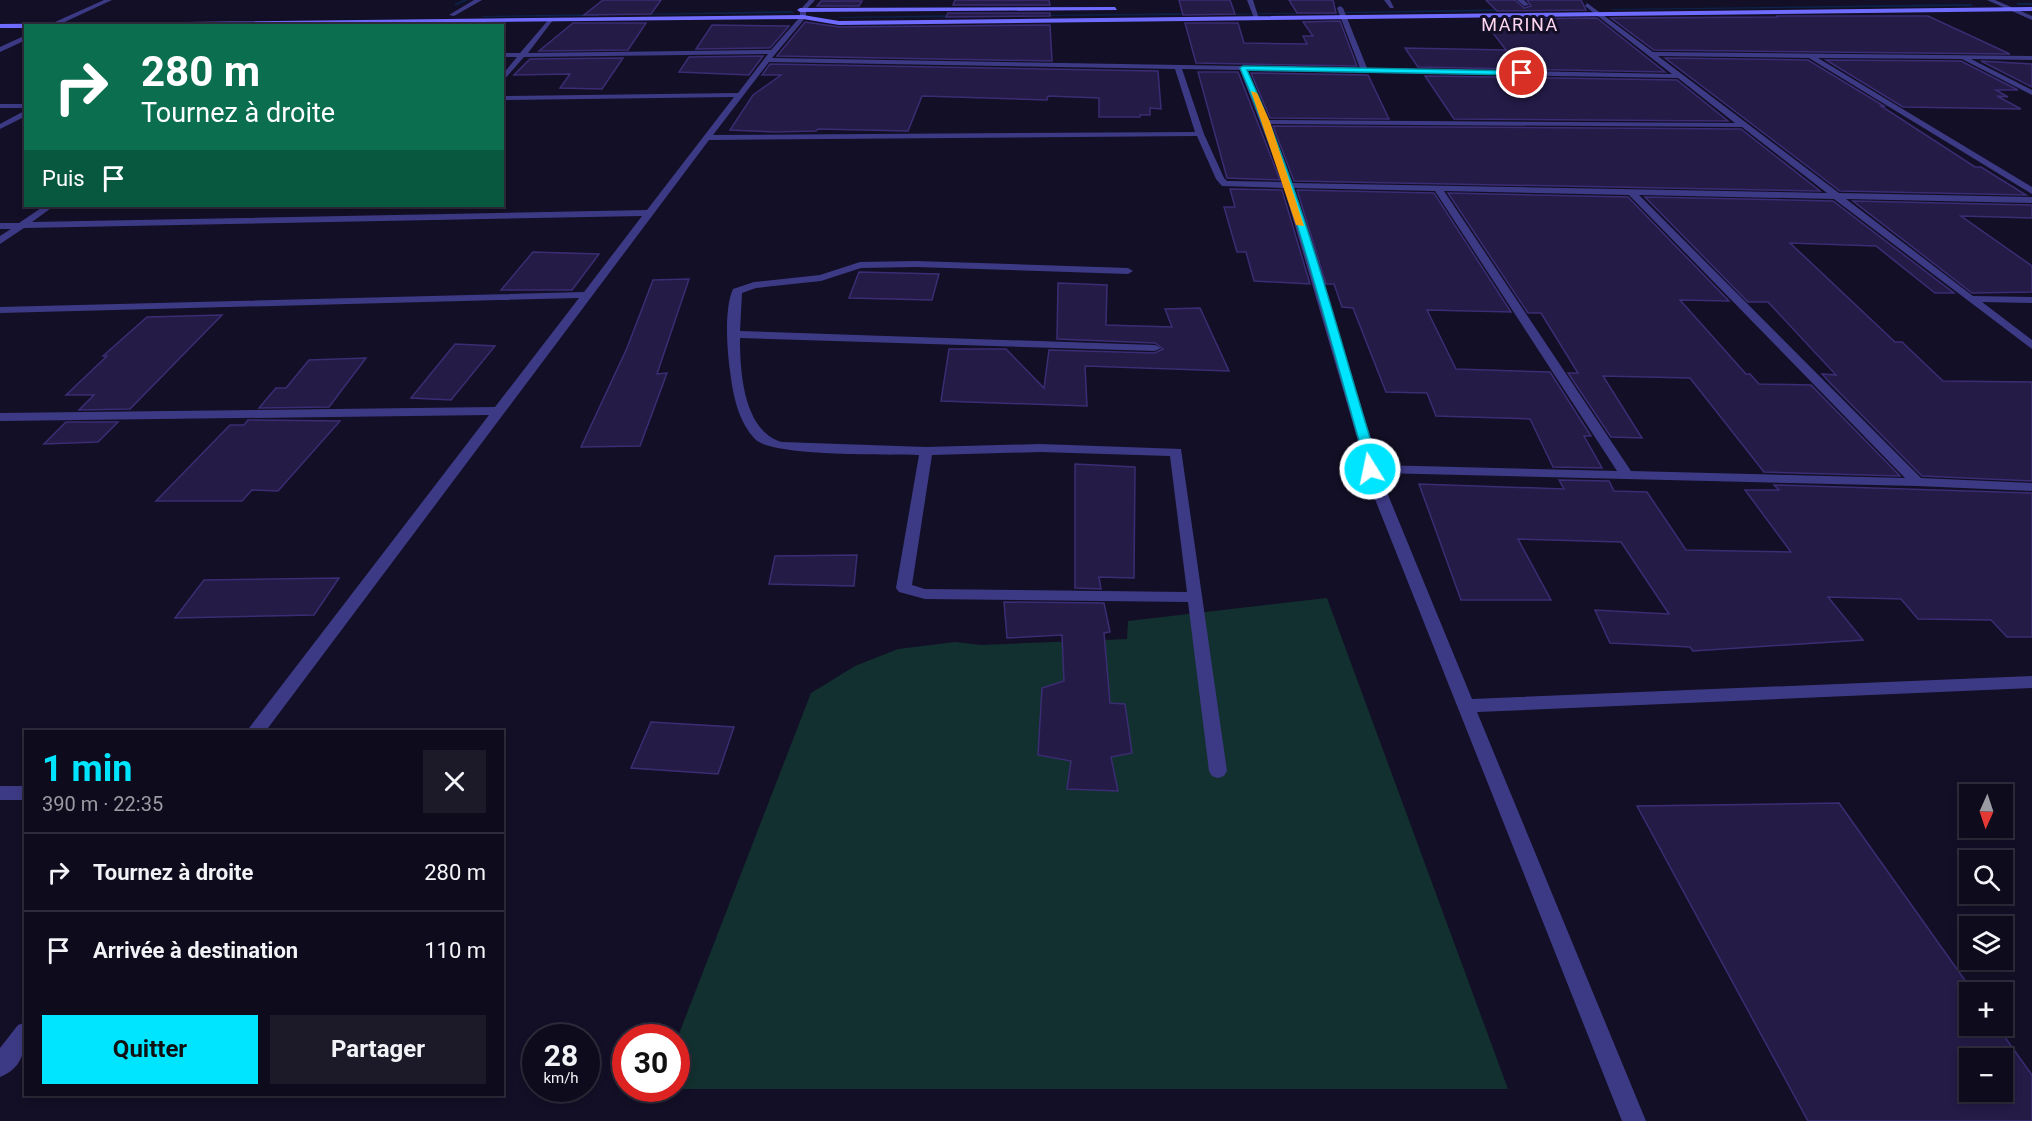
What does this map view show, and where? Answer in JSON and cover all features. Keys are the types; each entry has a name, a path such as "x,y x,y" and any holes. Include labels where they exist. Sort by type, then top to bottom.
{"street":[{"path":"52,24 109,0"},
{"path":"452,15 479,0"},
{"path":"257,730 812,0"},
{"path":"1250,0 1257,18"},
{"path":"1387,0 1392,7"},
{"path":"1979,0 2009,0"},
{"path":"1991,0 2032,18"},
{"path":"1517,3 1536,5"},
{"path":"1582,5 1599,9 1649,54 2032,346"},
{"path":"1382,7 1403,7"},
{"path":"1242,9 1264,8"},
{"path":"1329,8 1350,8"},
{"path":"1340,8 1364,70"},
{"path":"299,24 1123,9"},
{"path":"0,20 803,14 839,22 1344,17 1599,9 2032,9"},
{"path":"435,21 442,15"},
{"path":"504,78 550,20"},
{"path":"0,26 24,26"},
{"path":"0,50 24,38"},
{"path":"1649,54 2032,58"},
{"path":"504,55 770,56 1680,76"},
{"path":"1810,56 2032,191"},
{"path":"1961,57 2032,93"},
{"path":"1177,66 1200,135 1220,179 1225,184 2032,201"},
{"path":"1243,68 1267,122 1289,186 1370,458 1370,469 1634,1121"},
{"path":"504,98 740,95"},
{"path":"0,106 24,106"},
{"path":"0,127 24,113"},
{"path":"1267,122 1744,125"},
{"path":"707,138 1200,135"},
{"path":"1438,189 1626,474"},
{"path":"1631,192 1917,482"},
{"path":"0,241 48,207"},
{"path":"392,218 401,207"},
{"path":"0,226 650,213"},
{"path":"1128,271 916,264 860,265 821,278 754,285 737,291 732,314 739,395 752,428 762,440 781,446 926,451 1040,448 1176,452 1218,771"},
{"path":"0,310 587,296"},
{"path":"1971,299 2032,300"},
{"path":"734,334 1155,348"},
{"path":"0,417 499,411"},
{"path":"926,451 904,588 925,594 1196,597"},
{"path":"1370,469 1626,474 2032,487"},
{"path":"1466,706 2032,681"},
{"path":"0,794 24,793"},
{"path":"0,1066 24,1035"}],"green space":[{"path":"1327,598 1508,1089 690,1089 690,1024 683,1024 811,693 855,666 898,649 955,642 981,645 1127,639 1128,621"}],"building":[{"path":"603,0 661,0 651,14 584,15"},
{"path":"955,0 1049,0 1050,5 953,5"},
{"path":"1179,0 1230,0 1235,14 1183,15"},
{"path":"1289,0 1333,0 1336,13 1297,13"},
{"path":"1486,0 1515,0 1524,8 1531,6 1527,0 1581,0 1586,10 1497,11"},
{"path":"821,1 862,1 859,6 817,6"},
{"path":"948,13 1050,13 1050,16 946,17"},
{"path":"1776,16 1928,16 2010,54 1654,50 1611,18 1778,17"},
{"path":"1597,18 1665,72 1418,67 1405,48 1506,50 1490,29 1516,30 1506,19"},
{"path":"1340,21 1357,66 1196,63 1185,23 1238,23 1244,43 1307,44 1303,36 1313,36 1303,22"},
{"path":"805,22 839,27 1050,25 1052,61 777,56"},
{"path":"573,23 646,23 628,50 539,51"},
{"path":"712,25 789,26 770,48 696,49"},
{"path":"763,56 749,75 679,72 689,57"},
{"path":"623,58 602,89 560,88 570,74 514,75 530,59"},
{"path":"1665,58 1808,60 1884,106 1881,106 1975,167 1981,167 2026,195 1840,191"},
{"path":"1826,60 1961,61 2018,90 1996,90 2008,97 1997,96 2021,109 1903,107"},
{"path":"1981,61 2032,64 2032,87"},
{"path":"770,64 1158,71 1161,109 1150,108 1150,115 1140,115 1140,117 1099,117 1099,98 1048,96 1047,100 922,96 908,131 730,130 753,95 781,75 762,75"},
{"path":"1198,72 1238,72 1280,180 1227,178"},
{"path":"1251,73 1368,75 1389,119 1270,118"},
{"path":"1425,76 1677,80 1728,121 1454,119"},
{"path":"1273,126 1741,129 1820,191 1294,181"},
{"path":"1230,189 1282,190 1310,284 1254,281 1246,252 1237,252 1224,207 1235,207"},
{"path":"1297,190 1434,193 1511,312 1427,310 1456,369 1550,372 1591,436 1584,436 1602,468 1553,467 1530,419 1436,416 1427,393 1386,392 1353,308 1342,307 1334,284 1326,284"},
{"path":"1448,193 1628,197 1729,301 1680,300 1746,374 1750,374 1759,384 1811,385 1900,476 1764,472 1690,378 1603,376 1642,438 1611,437 1568,373 1578,373 1541,313 1528,313"},
{"path":"1645,197 1833,201 1954,293 1935,293 1876,246 1790,243 1895,342 1902,342 1943,381 2032,382 2032,481 1922,476 1822,374 1836,375 1768,302 1748,302"},
{"path":"1853,201 2032,205 2032,218 1961,216 2032,266 2032,292 1972,293"},
{"path":"533,252 599,254 572,290 501,290"},
{"path":"859,272 939,274 932,300 849,298"},
{"path":"689,279 657,374 667,373 640,446 581,447 627,348 653,280"},
{"path":"1058,283 1107,285 1106,325 1172,327 1165,309 1200,308 1229,371 1085,366 1087,406 941,401 949,349 1006,349 1044,388 1049,350 1155,353 1163,349 1155,343 1057,339"},
{"path":"222,315 130,409 79,410 94,395 66,395 107,356 103,356 147,317"},
{"path":"455,344 495,346 451,400 411,398"},
{"path":"366,358 329,407 259,408 276,388 286,388 309,360"},
{"path":"248,420 340,421 278,491 252,490 242,501 156,501 230,425 244,425"},
{"path":"66,422 118,422 98,442 44,444"},
{"path":"1075,464 1135,467 1134,578 1099,577 1101,589 1075,588"},
{"path":"1559,480 1609,481 1614,491 1647,492 1686,550 1791,552 1745,490 1779,490 1774,485 2032,493 2032,637 2007,637 1991,620 1918,619 1901,599 1828,597 1863,640 1693,651 1690,647 1610,643 1595,610 1669,614 1621,542 1518,539 1551,600 1461,600 1419,484 1564,489"},
{"path":"857,555 854,586 769,584 775,556"},
{"path":"339,578 314,615 175,618 204,580"},
{"path":"1004,602 1104,603 1110,632 1104,633 1110,703 1125,704 1132,753 1111,757 1118,791 1067,789 1071,761 1038,755 1042,688 1064,681 1062,635 1007,638"},
{"path":"651,722 734,727 718,774 631,768"},
{"path":"1839,803 1966,982 1959,982 1959,1036 2004,1036 2013,1048 1959,1048 1959,1102 2013,1102 2013,1048 2032,1075 2032,1121 1808,1121 1637,806"}],"waterway":[{"path":"457,5 466,0"},
{"path":"2018,4 2032,4"},
{"path":"1613,9 1971,5"},
{"path":"1222,14 1509,10"},
{"path":"637,14 792,12"},
{"path":"1036,15 1197,14"},
{"path":"484,16 597,15"},
{"path":"840,17 960,16"}],"slow traffic":[{"path":"1254,93 1267,122 1300,225"}],"district":[{"name":"MARINA","path":"1520,25"}],"route":[{"path":"1370,469 1370,458 1289,186 1267,122 1243,68 1522,73"}]}
